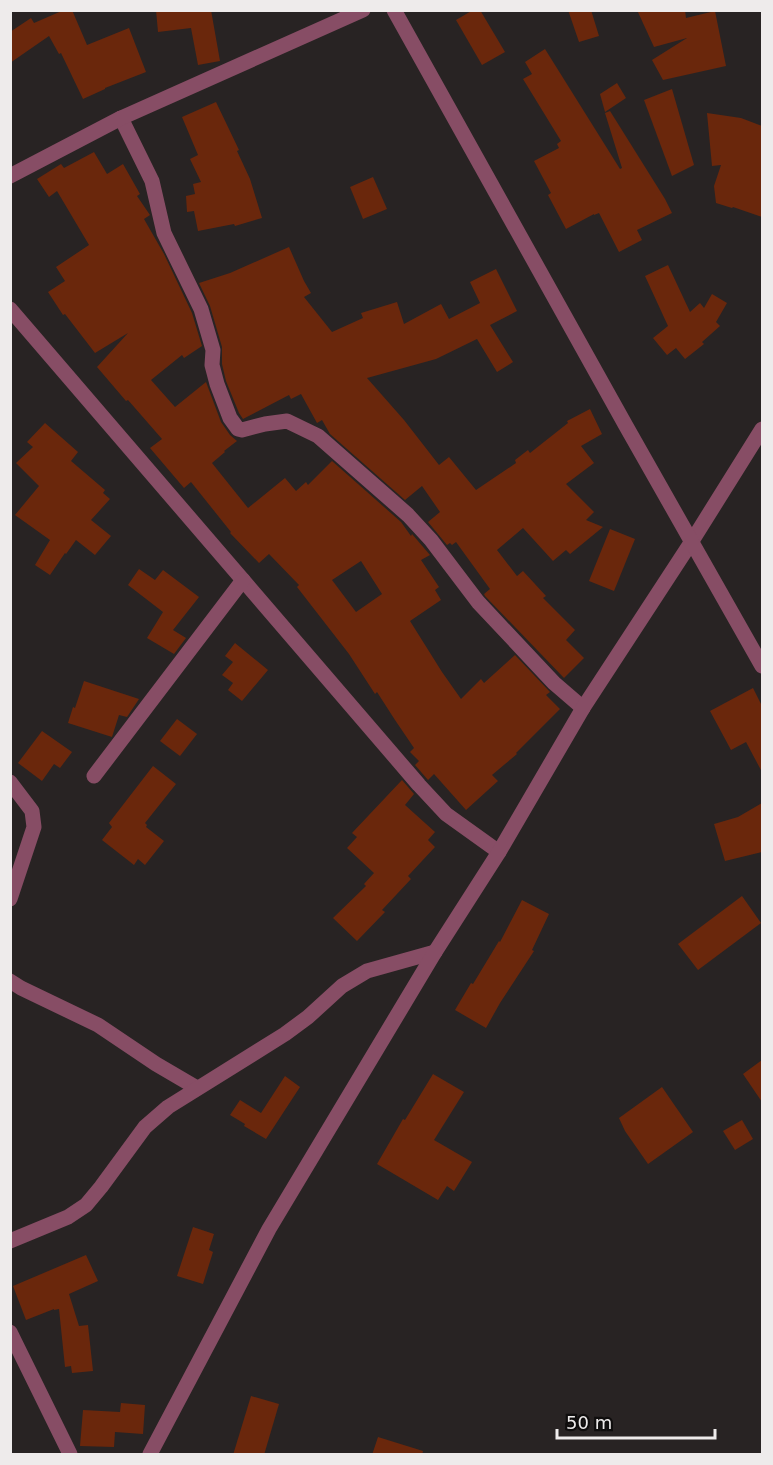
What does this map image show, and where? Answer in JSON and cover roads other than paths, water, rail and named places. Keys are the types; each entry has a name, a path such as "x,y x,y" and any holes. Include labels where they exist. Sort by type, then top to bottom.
{"street":[{"path":"10,176 121,118 363,10"},
{"path":"394,10 762,666"},
{"path":"121,118 152,181 164,233 201,309 213,350 212,365 217,384 230,418 238,429 287,421 318,436 408,515 431,540 478,602 554,684 583,708"},
{"path":"10,309 419,785 446,814 499,852"},
{"path":"150,1455 269,1229 435,951 499,852 583,708 762,429"},
{"path":"94,776 243,580"},
{"path":"10,782 32,812 34,827 10,899"},
{"path":"10,1241 68,1217 86,1205 145,1127 168,1107 285,1034 308,1017 342,986 367,971 435,951"},
{"path":"10,981 98,1025 156,1064 198,1088"},
{"path":"10,1332 70,1455"}]}
